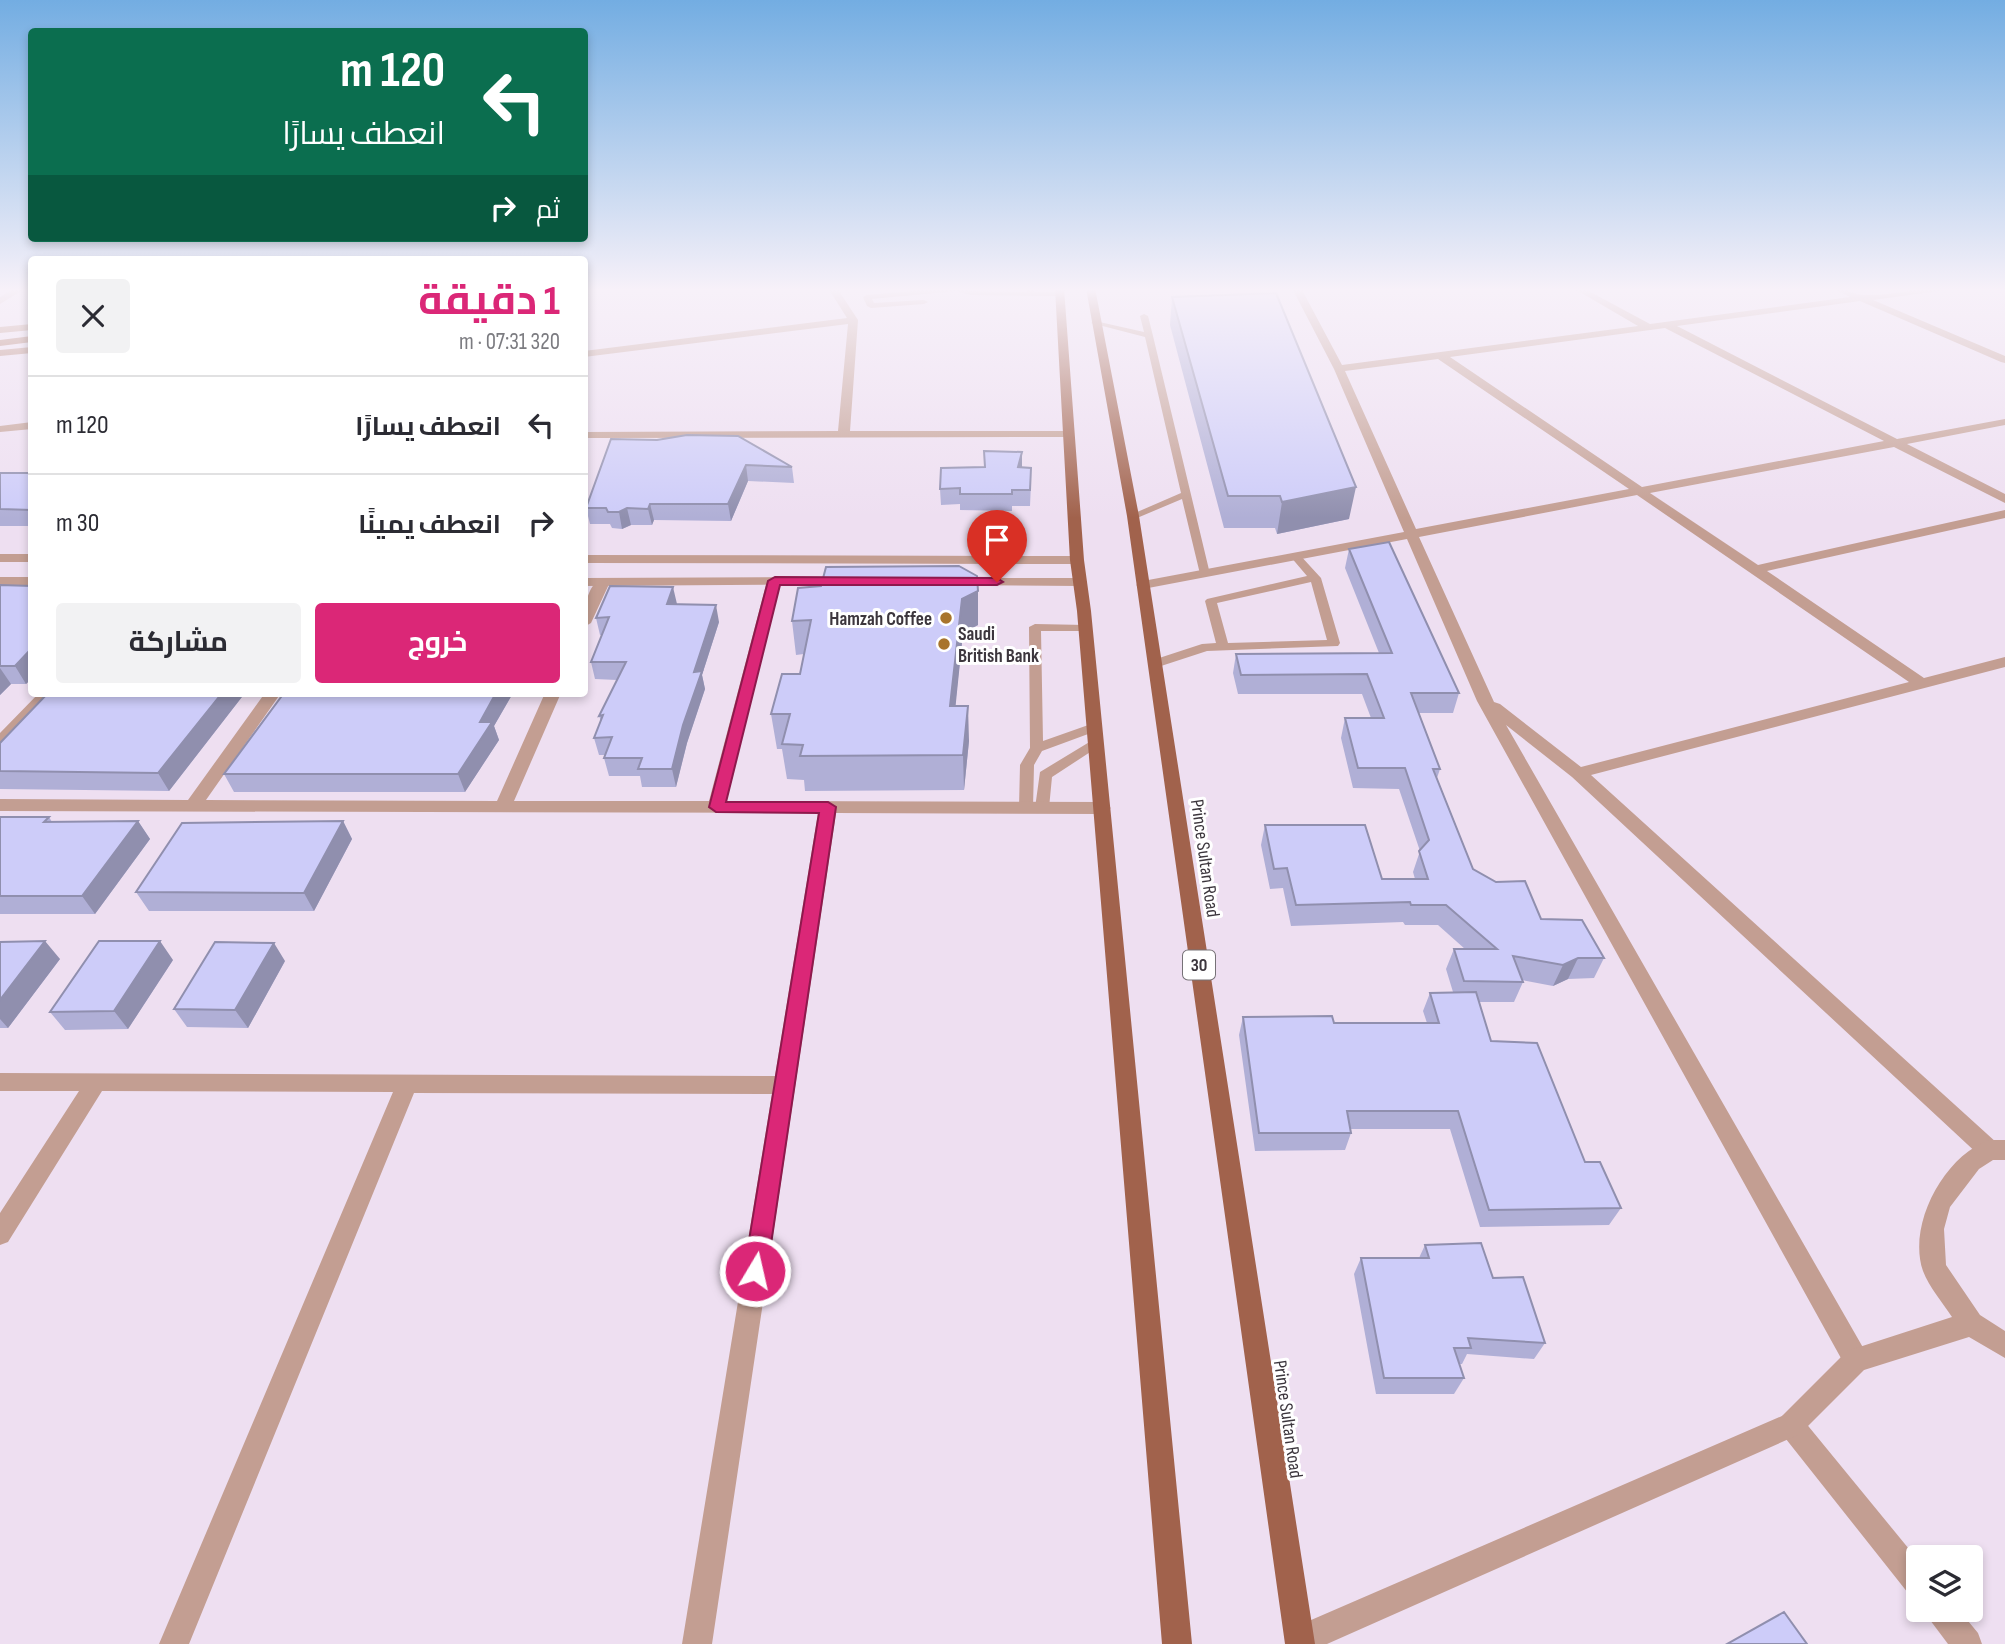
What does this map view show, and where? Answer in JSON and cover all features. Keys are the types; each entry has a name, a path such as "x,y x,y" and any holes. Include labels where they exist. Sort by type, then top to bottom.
{"main road":[{"path":"1064,365 1077,560 1086,628 1177,1644"},
{"name":"Prince Sultan Road","path":"1104,365 1143,585 1299,1643"}],"street":[{"path":"844,433 849,365"},
{"path":"1337,365 1485,701 1856,1360"},
{"path":"1339,369 1370,365"},
{"path":"1454,365 1921,682"},
{"path":"1744,365 2005,499"},
{"path":"1143,585 2005,422"},
{"path":"0,429 28,426"},
{"path":"588,435 1069,434"},
{"path":"1755,570 2005,514"},
{"path":"0,558 28,558"},
{"path":"588,559 1077,560"},
{"path":"713,581 720,560"},
{"path":"0,581 28,581"},
{"path":"716,807 775,581"},
{"path":"588,582 858,581"},
{"path":"588,614 603,582"},
{"path":"941,582 1080,582"},
{"path":"1578,773 2005,662"},
{"path":"0,743 44,697"},
{"path":"193,805 270,697"},
{"path":"503,806 551,697"},
{"path":"1485,701 1578,773 1997,1150 1971,1161 1957,1178 1940,1202 1932,1229 1934,1268 1971,1324 2005,1345"},
{"path":"0,805 1102,808"},
{"path":"698,1644 828,807"},
{"path":"0,1082 785,1085"},
{"path":"174,1644 408,1082"},
{"path":"0,1234 96,1083"},
{"path":"1299,1643 1791,1425 1856,1360 1971,1324"},
{"path":"1791,1425 1906,1568"},
{"path":"1950,1622 1967,1644"}],"lane":[{"path":"1156,365 1205,574"},
{"path":"1132,516 1186,494"},
{"path":"1154,664 1206,647 1334,643 1315,578 1295,556"},
{"path":"1223,646 1211,601 1315,578"},
{"path":"1034,808 1027,765 1037,748 1035,627 1086,628"},
{"path":"1037,748 1095,734"},
{"path":"1034,808 1045,775 1095,734"}],"building":[{"path":"1191,365 1306,365 1356,487 1282,502 1280,496 1228,496"},
{"path":"687,435 738,436 792,467 746,465 728,504 650,504 648,509 627,508 619,512 608,512 606,508 588,508 611,439 657,440"},
{"path":"984,451 1022,452 1018,467 1031,468 1030,490 1012,490 1012,494 960,494 960,488 940,489 941,468 985,467"},
{"path":"0,473 28,473 28,510 0,509"},
{"path":"1389,542 1459,693 1411,693 1440,769 1433,769 1473,869 1496,882 1525,881 1541,919 1582,920 1604,958 1578,958 1563,965 1513,956 1523,982 1464,981 1454,949 1497,949 1446,905 1411,905 1410,902 1296,905 1287,868 1274,869 1265,825 1365,825 1382,879 1428,879 1419,851 1429,840 1405,768 1358,768 1345,718 1384,718 1367,674 1241,675 1236,654 1392,653 1349,549"},
{"path":"959,566 977,576 978,591 962,599 950,706 968,706 963,755 800,756 803,745 782,744 790,714 771,714 782,674 800,674 811,620 792,621 798,588 821,586 826,567"},
{"path":"0,585 28,586 28,652 15,666 0,666"},
{"path":"610,586 673,587 667,604 716,605 694,672 702,671 683,725 672,769 638,769 642,758 604,758 612,737 594,738 603,715 599,716 626,662 591,662 609,617 596,618"},
{"path":"44,697 219,697 158,773 0,771 0,743"},
{"path":"281,697 494,697 480,722 492,722 458,774 224,774"},
{"path":"0,817 49,817 44,822 138,821 82,896 0,896"},
{"path":"343,821 304,893 136,892 182,823"},
{"path":"45,941 0,1000 0,942"},
{"path":"99,941 160,941 114,1011 50,1012"},
{"path":"215,942 274,943 235,1010 174,1009"},
{"path":"1476,992 1491,1041 1537,1043 1585,1162 1600,1162 1621,1208 1489,1210 1458,1111 1347,1111 1351,1133 1259,1133 1243,1017 1332,1016 1334,1023 1439,1023 1430,993"},
{"path":"1481,1243 1493,1278 1523,1277 1545,1343 1468,1338 1471,1348 1454,1348 1464,1378 1384,1378 1361,1258 1429,1258 1425,1245"},
{"path":"1784,1612 1807,1644 1727,1644"}],"place":[{"name":"Hamzah Coffee","path":"946,618"},
{"name":"Saudi British Bank","path":"944,644"}],"route":[{"path":"755,1271 828,807 716,807 775,581 997,582"}]}
